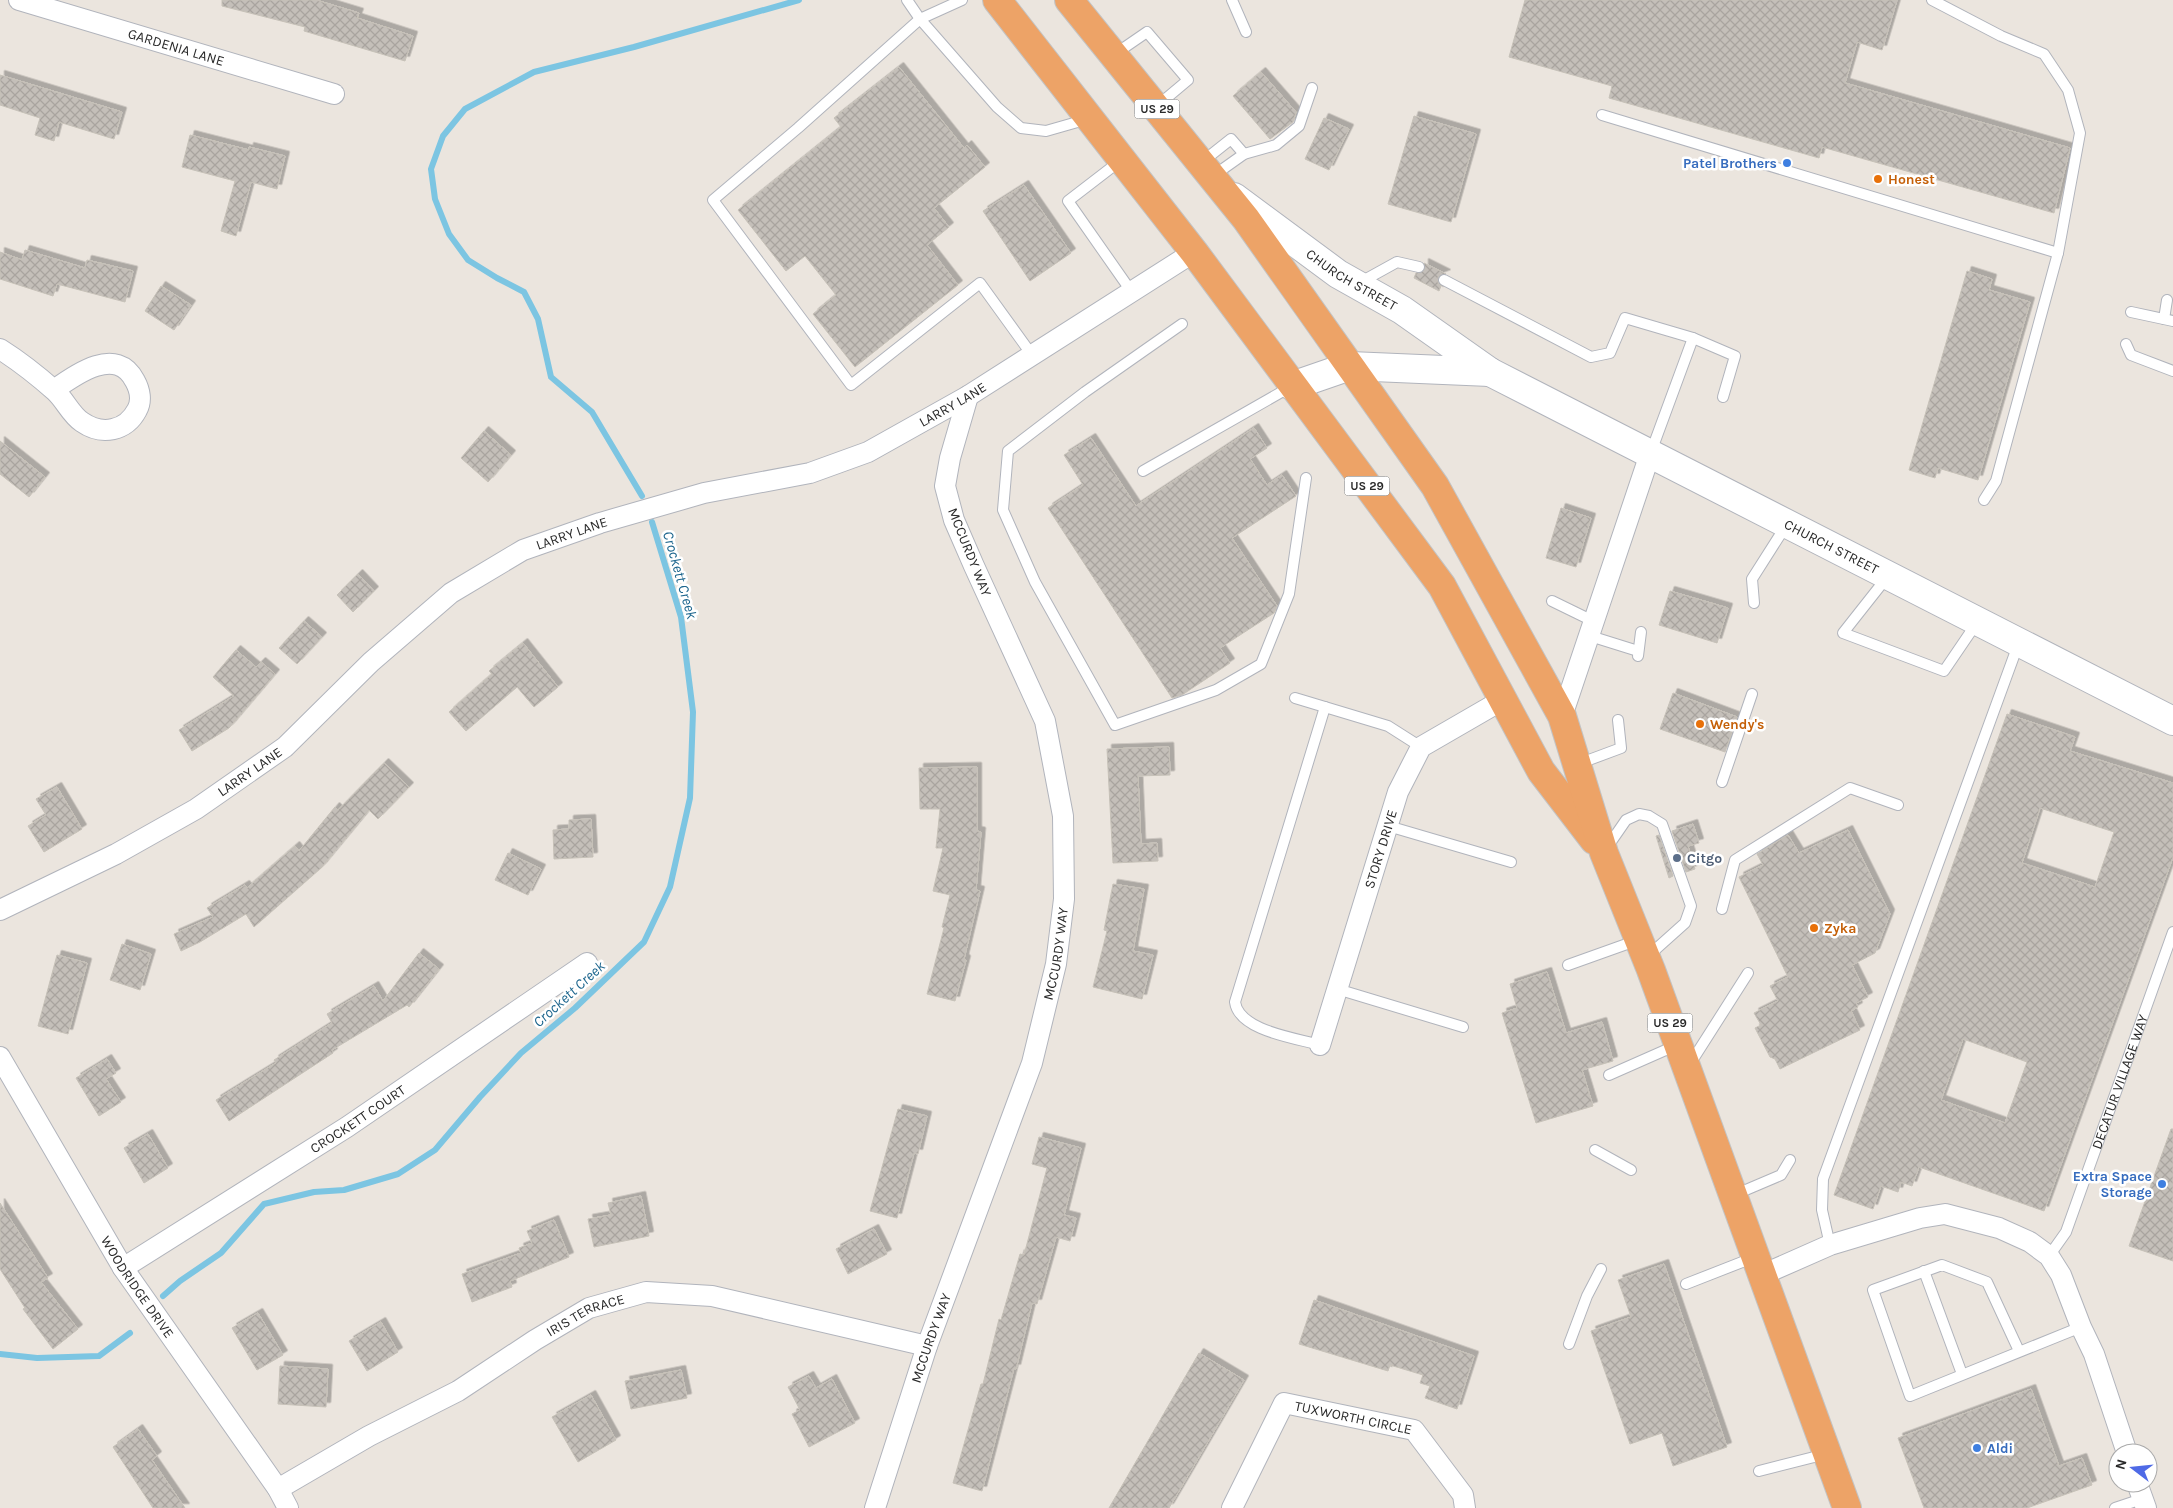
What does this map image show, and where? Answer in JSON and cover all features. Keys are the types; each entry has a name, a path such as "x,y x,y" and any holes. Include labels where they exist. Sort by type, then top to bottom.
{"highway":[{"name":"US 29","path":"997,0 1123,158 1442,586 1504,699 1541,772 1604,853"},
{"name":"US 29","path":"1069,0 1246,219 1435,486 1562,716 1604,853 1683,1057 1847,1508"}],"main road":[{"name":"CHURCH STREET","path":"1210,174 1306,252 1356,284 1402,310 1490,372 2173,721"},
{"name":"CHURCH STREET","path":"1292,386 1350,366 1490,372"}],"street":[{"name":"GARDENIA LANE","path":"18,0 334,94"},
{"name":"LARRY LANE","path":"0,910 124,850 196,809 269,759 285,747 371,662 451,593 523,550 600,523 704,493 810,472 868,452 968,396 1194,252"},
{"path":"0,349 54,390"},
{"name":"MCCURDY WAY","path":"875,1508 927,1346 1032,1063 1056,964 1064,899 1063,816 1045,721 954,520 945,486 950,458 968,396"},
{"path":"1562,716 1593,629 1650,454"},
{"path":"1421,748 1504,699"},
{"name":"STORY DRIVE","path":"1320,1045 1398,792 1421,748"},
{"name":"CROCKETT COURT","path":"123,1268 347,1127 587,963"},
{"name":"WOODRIDGE DRIVE","path":"0,1056 123,1268 278,1490 288,1508"},
{"path":"1759,1266 1920,1218 1945,1214 1999,1228 2030,1242 2050,1256 2061,1275 2081,1328 2094,1354 2124,1443"},
{"name":"IRIS TERRACE","path":"278,1490 369,1436 458,1391 589,1308 646,1292 712,1296 927,1346"},
{"name":"TUXWORTH CIRCLE","path":"1232,1508 1284,1404 1414,1430 1463,1495 1466,1508"}],"lane":[{"path":"907,0 920,19 997,107 1021,128 1046,131 1091,118"},
{"path":"962,0 920,19 798,128 713,200 851,384 980,283 1032,355"},
{"path":"1232,0 1246,32"},
{"path":"1932,0 2001,36 2044,54 2068,90 2080,133 2058,252 1996,480 1984,500"},
{"path":"1114,55 1147,32 1188,80 1156,107"},
{"path":"1210,174 1244,154 1276,145 1299,126 1312,88"},
{"path":"1602,115 2058,252"},
{"path":"1210,174 1231,139 1244,154"},
{"path":"1123,158 1068,201 1132,292"},
{"path":"1356,284 1397,262 1419,267"},
{"path":"1444,280 1591,357 1610,354 1625,318 1692,338 1735,356 1723,397"},
{"path":"2131,312 2169,320 2168,300"},
{"path":"1182,324 1085,392 1008,451 1003,510 1035,582 1115,725 1216,690 1261,664 1289,594 1306,478"},
{"path":"1650,454 1692,338"},
{"path":"2126,344 2130,356 2173,371"},
{"path":"1144,471 1292,386"},
{"path":"1754,602 1752,579 1787,523"},
{"path":"1889,575 1843,633 1944,671 1978,621"},
{"path":"1552,601 1593,629 1638,654 1641,632"},
{"path":"1830,1246 1822,1210 1823,1179 2019,642"},
{"path":"1722,782 1752,694"},
{"path":"1295,698 1388,726 1421,748"},
{"path":"1320,1045 1255,1026 1241,1018 1236,1010 1235,1002 1325,707"},
{"path":"1577,764 1621,748 1618,720"},
{"path":"1722,909 1735,860 1850,788 1898,805"},
{"path":"1568,965 1642,949 1685,923 1691,906 1662,824 1650,816 1639,814 1626,820 1604,853"},
{"path":"1388,826 1511,862"},
{"name":"DECATUR VILLAGE WAY","path":"2050,1256 2066,1232 2173,932"},
{"path":"1609,1075 1683,1057 1748,972"},
{"path":"1337,989 1463,1027"},
{"path":"1595,1150 1631,1170"},
{"path":"1733,1195 1782,1175 1790,1160"},
{"path":"2019,1351 1987,1282 1942,1265 1873,1290 1910,1396 2019,1351 2081,1328"},
{"path":"1686,1284 1759,1266"},
{"path":"1569,1344 1587,1296 1601,1269"},
{"path":"1924,1271 1962,1374"},
{"path":"1760,1471 1827,1453"},
{"path":"2116,1508 2142,1497"}],"building":[{"path":"222,0 316,0 359,13 357,18 413,36 405,61 304,31 305,27 222,6"},
{"path":"1525,0 1897,0 1882,50 1857,42 1845,83 2070,148 2054,213 1822,147 1819,158 1609,98 1612,86 1509,57"},
{"path":"899,67 964,148 967,145 985,167 934,208 949,227 927,245 958,285 855,367 813,314 836,295 805,256 786,271 738,210 841,127 834,118"},
{"path":"1261,72 1296,112 1293,122 1270,139 1233,96"},
{"path":"0,75 122,112 114,139 59,122 54,141 35,135 40,118 0,105"},
{"path":"1414,116 1476,134 1451,222 1388,204"},
{"path":"1324,118 1349,129 1329,170 1305,159"},
{"path":"190,135 249,150 249,147 285,156 277,189 251,182 236,236 221,231 235,181 182,167"},
{"path":"1024,185 1071,253 1030,281 983,211"},
{"path":"25,250 85,268 87,260 133,271 125,302 57,284 53,296 0,279 0,252 22,260"},
{"path":"1424,263 1446,274 1438,277 1438,283 1441,286 1439,291 1414,278 1416,273 1424,271"},
{"path":"1967,271 1992,279 1989,290 2030,302 1978,480 1938,468 1935,478 1909,470"},
{"path":"161,286 191,305 174,330 145,311"},
{"path":"1254,428 1267,448 1250,459 1267,485 1282,475 1296,496 1232,538 1277,606 1274,613 1220,648 1230,663 1182,695 1172,698 1048,508 1083,485 1064,455 1091,438 1136,506"},
{"path":"484,431 511,455 488,482 461,458"},
{"path":"0,441 45,477 29,497 0,474"},
{"path":"1561,508 1591,518 1576,567 1546,558"},
{"path":"358,574 374,591 353,612 337,595"},
{"path":"1670,591 1728,608 1717,643 1659,625"},
{"path":"304,621 322,637 297,664 279,648"},
{"path":"523,643 558,687 534,707 517,687 466,731 449,712 492,674 489,671"},
{"path":"236,650 256,667 261,662 275,674 229,728 192,751 179,730 234,696 213,677"},
{"name":"Wendy's","path":"1673,693 1737,717 1725,752 1660,729"},
{"path":"2007,714 2075,737 2070,751 2173,783 2173,857 2044,1211 1919,1167 1912,1186 1901,1182 1898,1192 1881,1186 1873,1209 1834,1195","holes":["2040,808 2114,832 2095,887 2022,863","1963,1039 2027,1062 2005,1123 1941,1100"]},
{"path":"1169,747 1170,775 1138,776 1141,844 1157,843 1158,861 1113,863 1107,749"},
{"path":"384,763 409,787 378,819 369,810 321,868 254,927 246,914 200,942 181,951 174,934 213,917 207,908 245,885 247,888 295,846 299,851 335,807 338,810"},
{"path":"977,767 977,831 981,832 976,890 980,891 964,959 966,960 955,1001 927,994 944,928 942,927 950,895 933,891 943,848 936,848 940,809 920,809 919,768"},
{"path":"57,787 82,829 44,852 28,826 46,815 36,799"},
{"path":"591,819 593,857 554,859 553,830 569,829 569,820"},
{"path":"1693,824 1699,843 1688,846 1695,869 1686,872 1672,831"},
{"path":"1848,830 1890,914 1875,953 1852,965 1868,997 1856,1003 1858,1007 1851,1011 1860,1030 1780,1069 1775,1059 1770,1057 1755,1028 1761,1025 1754,1013 1778,1001 1770,986 1788,977 1739,877 1763,865 1757,854 1788,835 1799,853"},
{"path":"1659,835 1673,876 1669,878 1656,836"},
{"path":"508,853 541,869 528,895 495,880"},
{"path":"1113,884 1144,889 1133,951 1153,955 1142,999 1093,987 1107,931 1104,930"},
{"path":"122,944 151,954 140,990 110,980"},
{"path":"419,953 439,969 409,1007 407,1005 332,1050 333,1053 229,1121 216,1100 276,1063 274,1060 332,1023 327,1014 374,986 383,1001"},
{"path":"57,955 87,963 68,1034 38,1026"},
{"path":"1547,972 1566,1033 1602,1022 1613,1061 1582,1070 1593,1106 1536,1123 1502,1013 1517,1008 1510,984"},
{"path":"107,1059 116,1073 106,1079 121,1102 99,1116 76,1078"},
{"path":"898,1109 927,1116 918,1154 914,1153 897,1218 870,1211"},
{"name":"Extra Space Storage","path":"2171,1129 2173,1129 2173,1261 2129,1246"},
{"path":"148,1134 168,1168 144,1183 124,1148"},
{"path":"1039,1137 1081,1148 1064,1215 1076,1218 1070,1241 1056,1237 1037,1304 1032,1303 1016,1369 1014,1368 982,1491 953,1483 981,1384 983,1384 999,1319 1001,1320 1020,1254 1024,1255 1047,1168 1032,1164"},
{"path":"641,1196 649,1236 594,1247 588,1219 611,1215 608,1203"},
{"path":"0,1203 48,1278 41,1282 78,1329 53,1349 23,1309 25,1308 0,1269"},
{"path":"554,1220 569,1257 510,1281 512,1287 472,1302 462,1274 521,1253 519,1248 532,1243 527,1231"},
{"path":"874,1229 887,1254 848,1274 836,1249"},
{"path":"1664,1264 1727,1447 1673,1466 1662,1433 1630,1444 1591,1331 1631,1317 1618,1280"},
{"path":"1314,1300 1474,1356 1457,1409 1425,1398 1430,1386 1420,1383 1423,1375 1390,1365 1388,1371 1299,1344"},
{"path":"258,1313 283,1355 257,1370 232,1328"},
{"path":"381,1322 398,1352 367,1371 349,1341"},
{"path":"1199,1353 1244,1380 1169,1508 1109,1508"},
{"path":"280,1366 328,1369 326,1407 278,1404"},
{"path":"681,1370 687,1398 631,1409 625,1381"},
{"path":"809,1376 816,1388 832,1379 855,1423 809,1447 792,1414 800,1410 788,1387"},
{"name":"Aldi","path":"2031,1389 2059,1466 2082,1458 2092,1485 2027,1508 1924,1508 1898,1438"},
{"path":"591,1395 616,1440 578,1462 552,1417"},
{"path":"138,1429 157,1456 152,1460 185,1508 153,1508 113,1447"}],"waterway":[{"path":"642,496 592,412 551,377 538,319 524,292 468,260 449,234 435,199 431,169 443,136 465,109 534,72 634,47 799,0"},
{"name":"Crockett Creek","path":"163,1296 180,1281 221,1253 264,1204 314,1192 344,1190 398,1174 435,1150 521,1053 575,1008 644,942 670,887 690,798 693,712 681,617 652,522"},
{"name":"Crockett Creek","path":"0,1354 37,1358 99,1356 130,1333"}],"place":[{"name":"Patel Brothers","path":"1787,163"},
{"name":"Honest","path":"1878,179"},
{"name":"Wendy's","path":"1700,724"},
{"name":"Citgo","path":"1677,858"},
{"name":"Zyka","path":"1814,928"},
{"name":"Extra Space Storage","path":"2162,1184"},
{"name":"Aldi","path":"1977,1448"}]}
